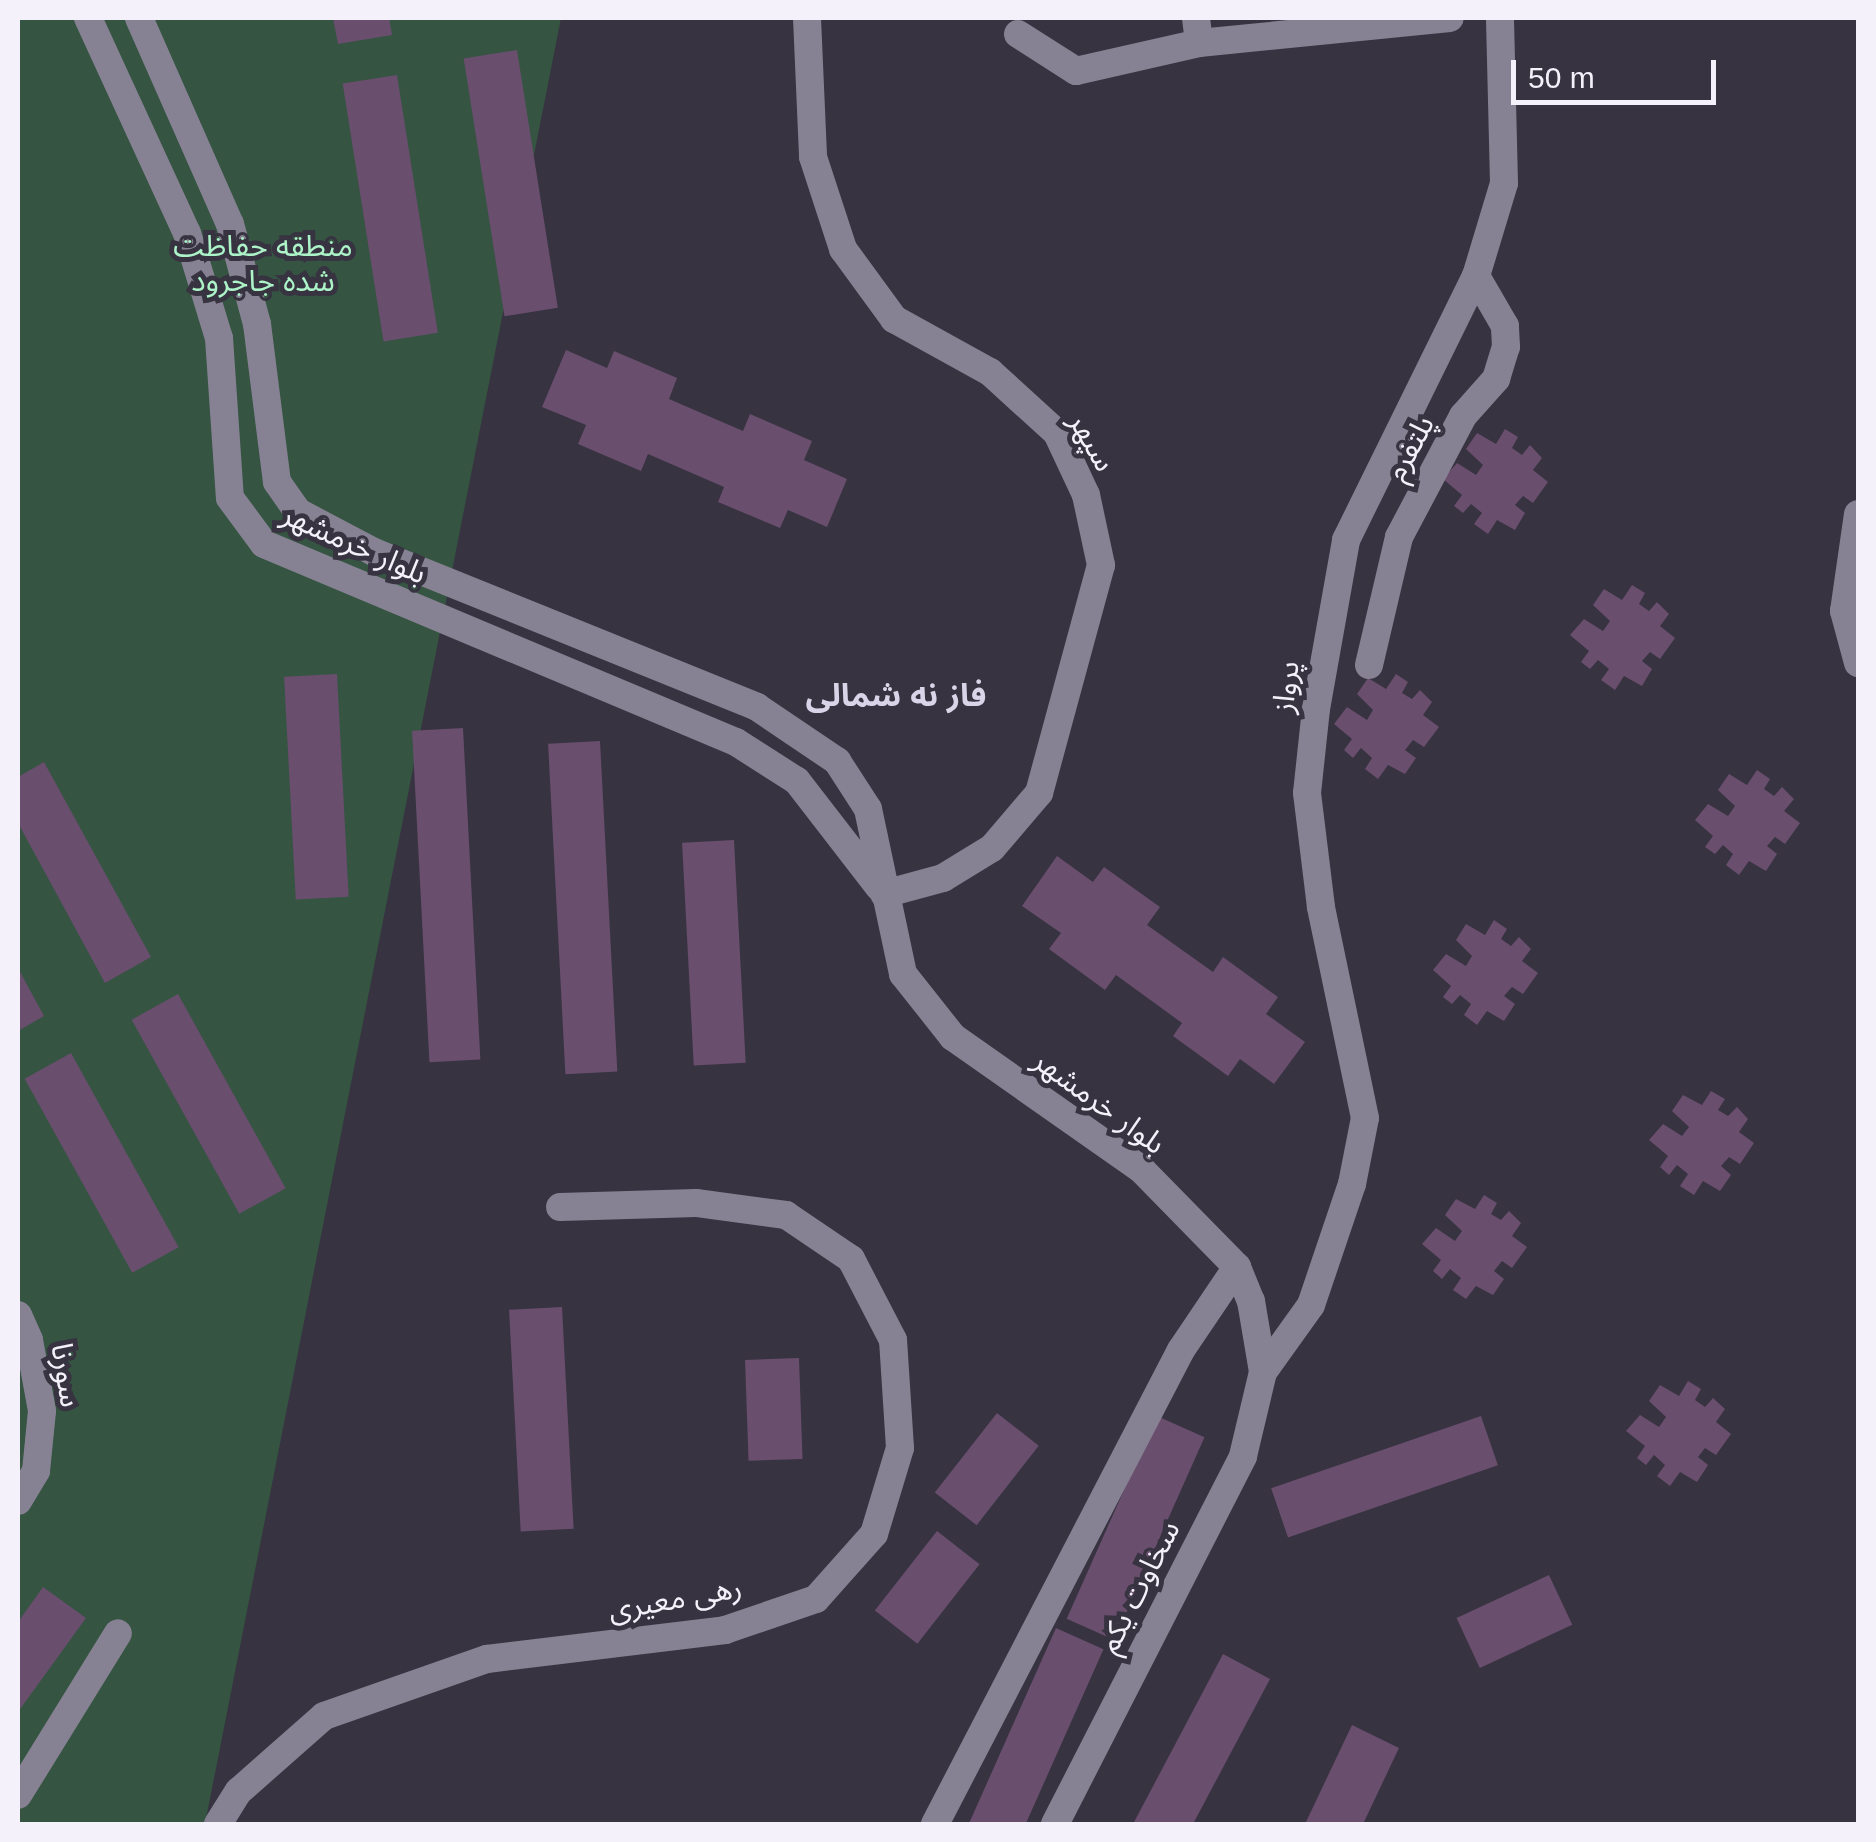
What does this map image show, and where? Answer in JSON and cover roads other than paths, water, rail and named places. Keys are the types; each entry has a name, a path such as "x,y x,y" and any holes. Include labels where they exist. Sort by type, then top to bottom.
{"street":[{"name":"بلوار خرمشهر","path":"88,18 187,233 220,338 230,498 264,544 736,742 797,781 884,894"},
{"name":"بلوار خرمشهر","path":"139,18 230,224 257,324 276,482 298,512 374,552 757,706 838,761 868,809 902,974 953,1036 1142,1170 1237,1267 1251,1301 1264,1372"},
{"path":"1018,34 1076,71 1198,30 1450,18"},
{"name":"پرواز","path":"1264,1372 1311,1305 1352,1184 1366,1118 1320,907 1306,792 1328,618 1346,540 1476,276 1504,183 1500,18"},
{"name":"سپهر","path":"806,19 814,157 843,249 894,318 990,372 1057,433 1086,495 1100,565 1039,793 992,848 943,878 884,894"},
{"name":"پلتفرم","path":"1369,665 1399,537 1464,416 1496,378 1506,347 1505,326 1476,276"},
{"path":"1858,514 1844,611 1858,663"},
{"name":"رهی معیری","path":"218,1824 239,1791 324,1716 487,1660 724,1630 816,1599 874,1534 900,1448 892,1340 851,1259 786,1215 696,1203 560,1207"},
{"path":"935,1824 1180,1350 1237,1267"},
{"name":"سورنا","path":"18,1315 42,1411 36,1471 18,1501"},
{"name":"سخاوت یکم","path":"1055,1824 1243,1456 1264,1372"},
{"path":"18,1795 118,1633"}],"district":[{"name":"فاز نه شمالی","path":"896,695"}],"park label":[{"name":"منطقه حفاظت شده جاجرود","path":"263,263"}]}
